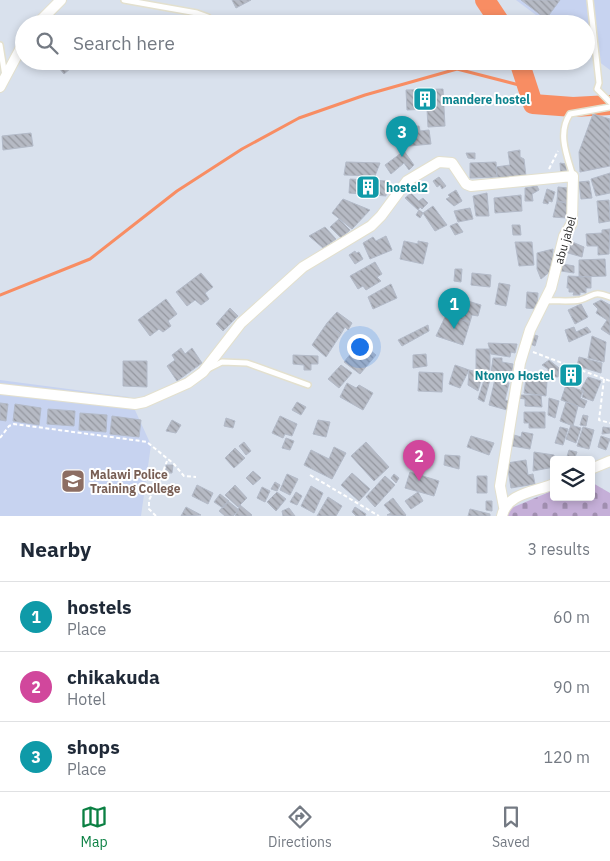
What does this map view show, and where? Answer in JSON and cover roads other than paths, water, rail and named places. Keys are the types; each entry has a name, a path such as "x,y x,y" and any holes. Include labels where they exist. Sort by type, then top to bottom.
{"street":[{"path":"46,15 61,0"},
{"path":"0,87 15,58"},
{"path":"0,389 103,402 140,404 188,383 203,372 237,326 302,267 371,226 405,184 434,164 442,161 452,163 466,184 471,186 573,176"},
{"name":"abu jabel","path":"503,512 500,486 524,349 530,330 551,288 564,236 573,216 573,176"},
{"path":"595,467 610,461"},
{"path":"503,512 515,497 550,485"}],"lane":[{"path":"124,0 202,15"},
{"path":"590,0 592,15"},
{"path":"0,45 5,76"},
{"path":"595,47 599,84 597,89 610,102"},
{"name":"abu jabel","path":"573,176 563,140 564,124 570,114 610,107"},
{"path":"544,301 581,300 591,294 601,294 610,297"},
{"path":"203,372 222,362 246,363 308,385"}],"waterway":[{"path":"485,0 495,15"},
{"path":"0,295 90,259 177,191 242,149 299,118 365,95 453,70"},
{"path":"461,70 527,87"},
{"path":"522,70 533,104 573,107 610,105"}],"place":[{"name":"mandere hostel","path":"425,99"},
{"name":"shops","path":"402,157"},
{"name":"hostel2","path":"368,187"},
{"name":"hostels","path":"454,329"},
{"name":"Ntonyo Hostel","path":"571,375"},
{"name":"Malawi Police Training College","path":"73,481"},
{"name":"chikakuda","path":"419,481"}]}
